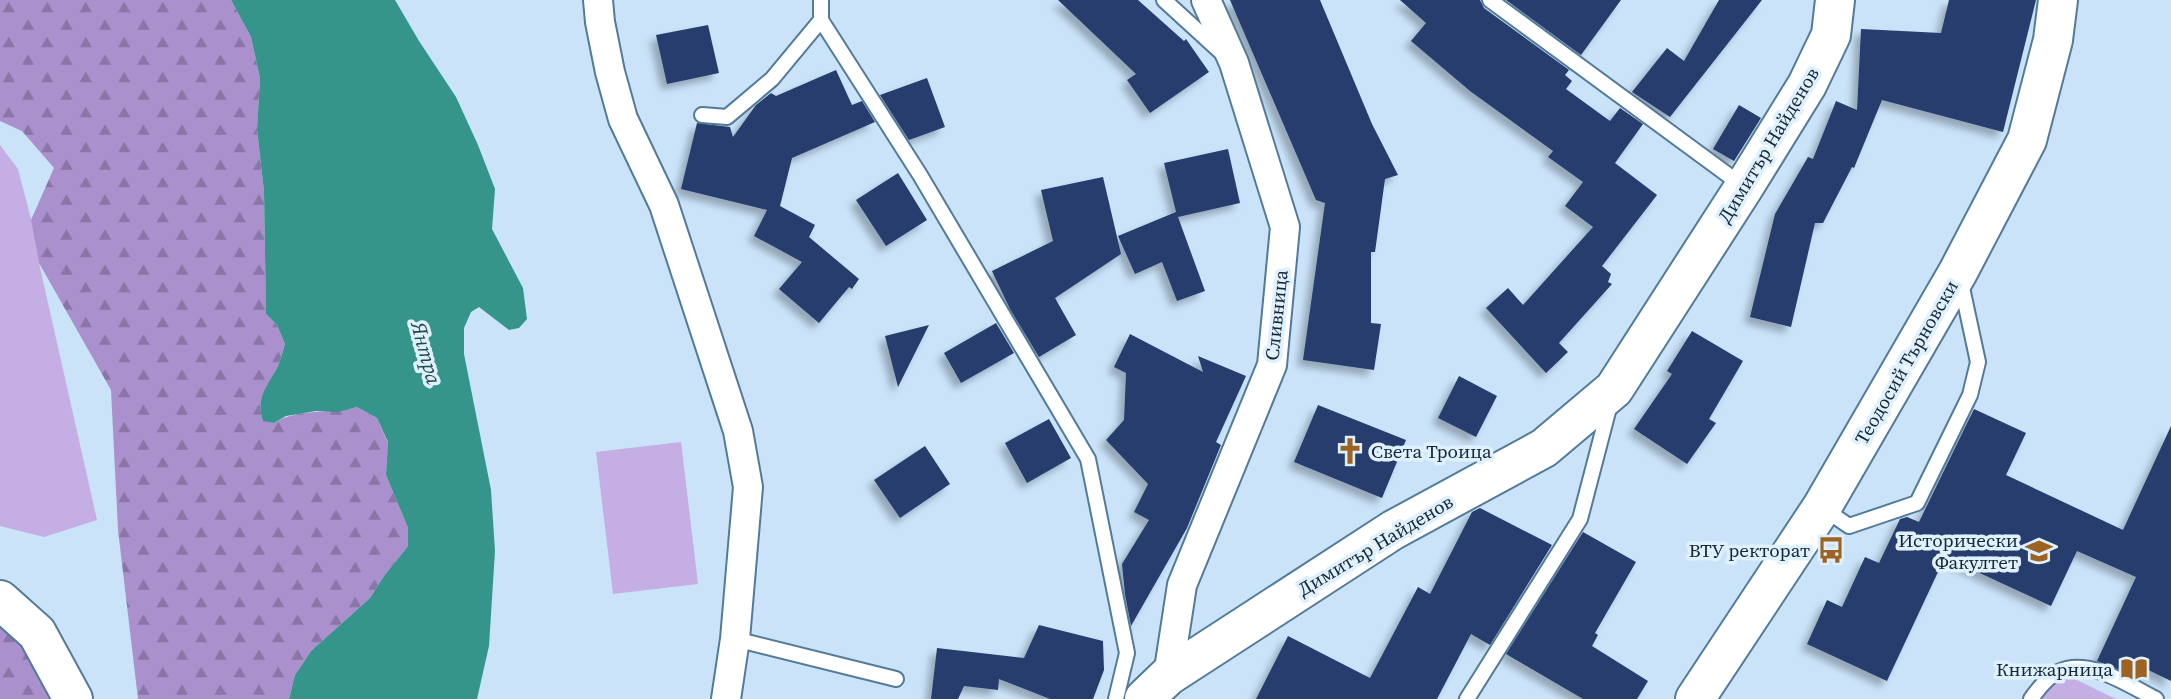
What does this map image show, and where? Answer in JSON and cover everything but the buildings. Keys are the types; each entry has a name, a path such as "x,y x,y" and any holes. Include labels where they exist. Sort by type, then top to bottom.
{"street":[{"path":"598,0 610,72 623,119 664,205 738,431 748,487 735,639 726,699"},
{"name":"Сливница","path":"1156,688 1182,585 1272,365 1285,227 1234,63 1206,0"},
{"name":"Димитър Найденов","path":"1156,688 1393,530 1545,448 1614,389 1807,85 1831,36 1835,0"},
{"name":"Теодосий Търновски","path":"1695,699 1822,507 1958,272 2027,140 2053,40 2059,0"},
{"path":"0,600 37,633 73,699"}],"lane":[{"path":"821,0 821,19 920,175 1088,459 1127,653 1116,699"},
{"path":"1164,0 1234,63"},
{"path":"1490,0 1744,187"},
{"path":"702,114 727,117 772,79 821,19"},
{"path":"1822,507 1849,526 1917,503 1970,395 1978,362 1958,272"},
{"name":"Димитър Найденов","path":"1467,699 1580,519 1614,389"},
{"path":"735,639 896,679"},
{"path":"2031,699 2061,670 2085,668 2101,672 2156,699"}],"shaded area":[{"path":"0,145 18,169 31,219 97,520 44,537 0,526"},
{"path":"681,442 698,584 613,594 596,452"},
{"path":"2050,667 2116,699 2036,699"}],"green space":[{"path":"0,0 231,0 251,37 260,78 257,129 264,192 266,314 277,325 285,344 262,399 263,420 274,423 304,413 357,407 377,418 388,443 386,475 408,528 408,546 370,598 311,651 295,675 289,699 138,699 118,530 111,390 39,263 31,220 54,168 22,131 0,121"},
{"path":"0,600 73,699 0,699"}],"water":[{"name":"Янтра","path":"231,0 395,0 456,97 495,189 492,229 523,288 527,319 519,328 509,330 479,307 471,312 464,328 464,354 491,490 495,551 489,646 477,699 289,699 295,675 311,651 370,598 408,546 408,528 386,475 388,442 377,418 357,407 338,412 316,411 286,416 274,423 263,421 262,398 278,366 285,344 277,325 266,314 264,192 257,129 260,78 251,37"}],"place":[{"name":"Света Троица","path":"1350,451"},
{"name":"ВТУ ректорат","path":"1831,550"},
{"name":"Исторически Факултет","path":"2039,551"},
{"name":"Книжарница","path":"2134,669"}]}
